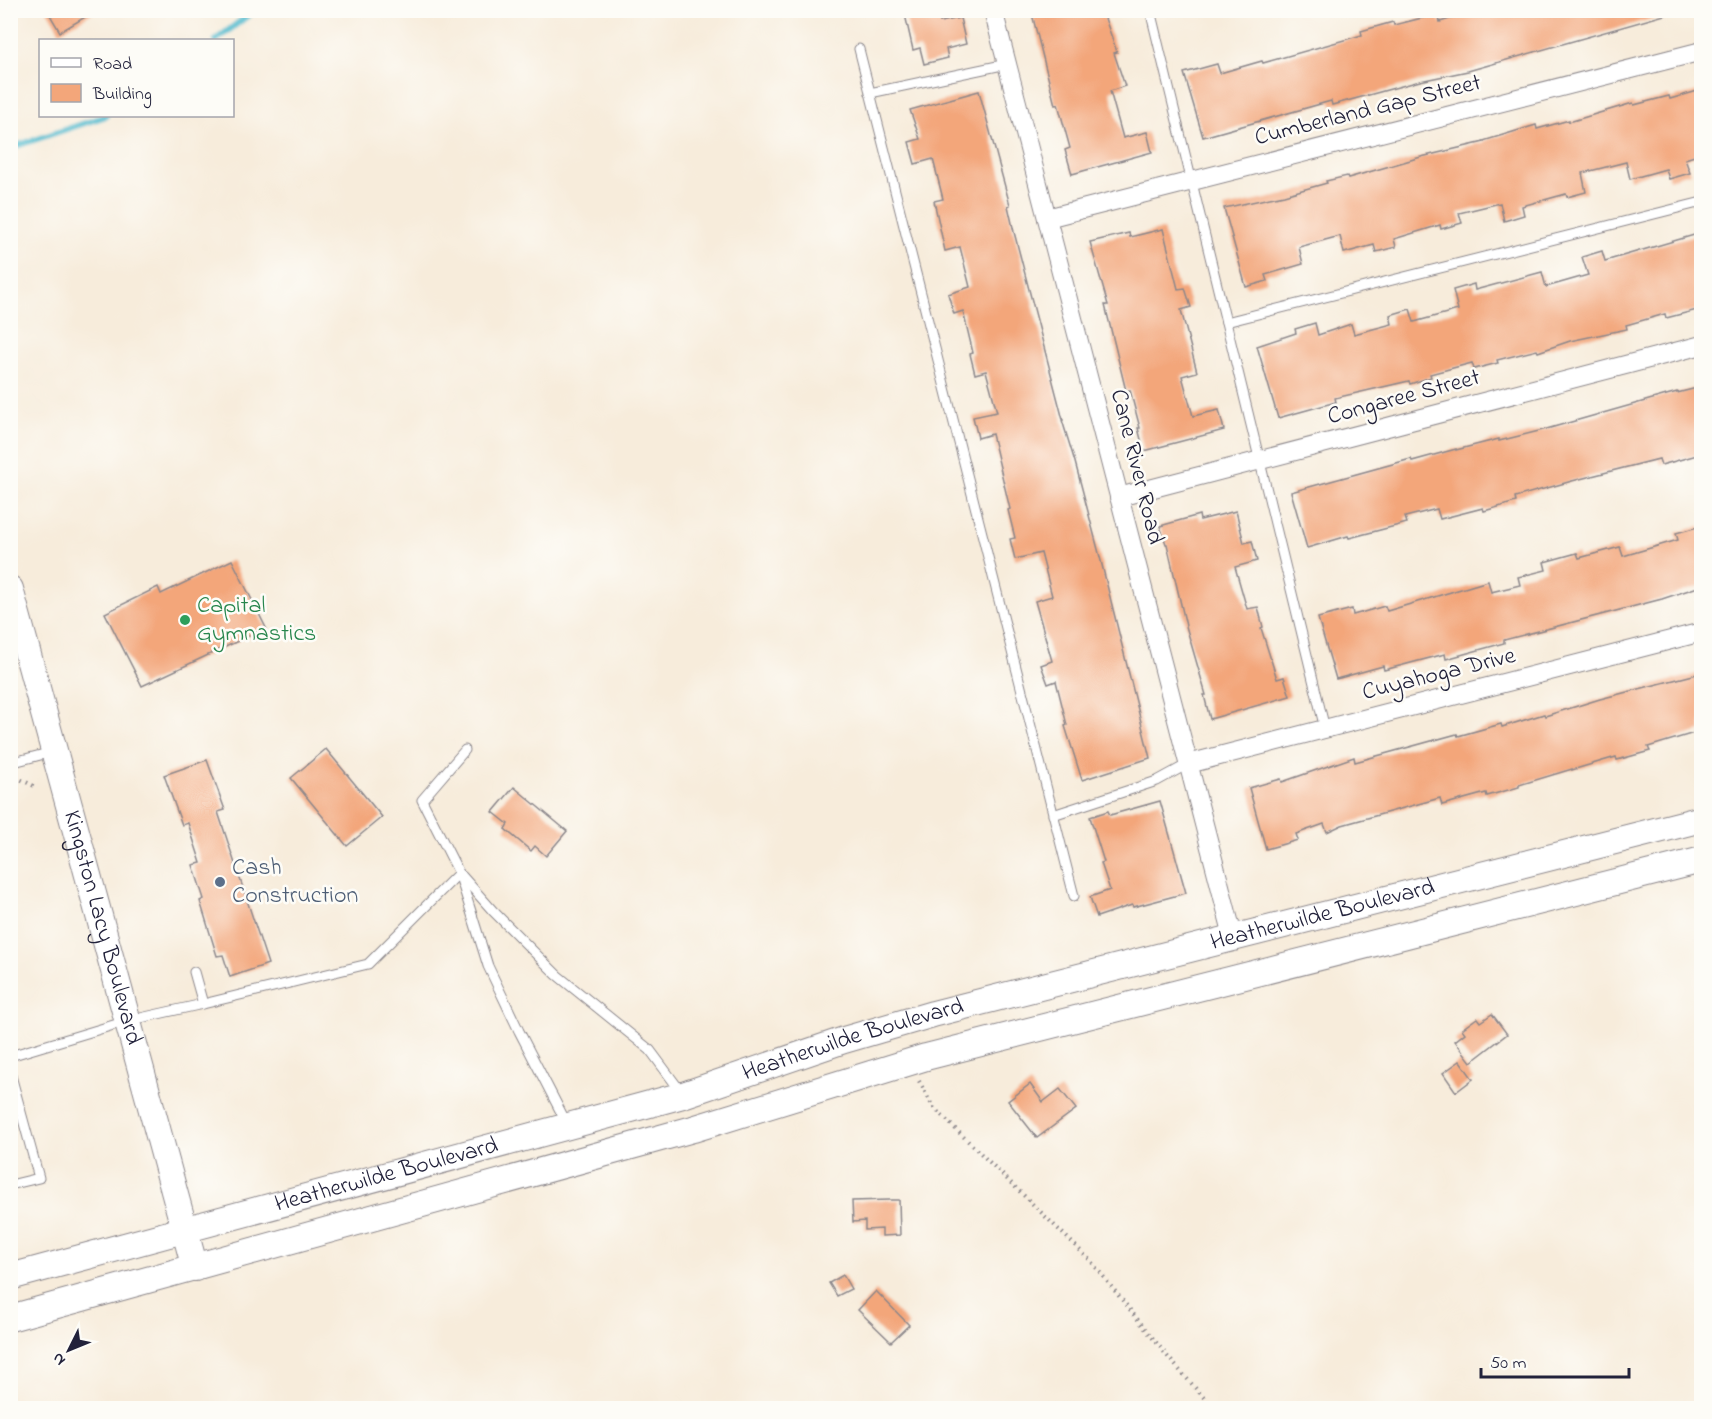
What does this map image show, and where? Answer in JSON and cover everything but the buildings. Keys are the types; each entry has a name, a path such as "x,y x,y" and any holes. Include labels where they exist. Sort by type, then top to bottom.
{"main road":[{"name":"Kingston Lacy Boulevard","path":"10,589 195,1268"},
{"name":"Heatherwilde Boulevard","path":"10,1277 184,1232 683,1095 844,1040 933,1014 1701,819"},
{"name":"Heatherwilde Boulevard","path":"10,1318 693,1129 908,1062 1387,938 1701,860"},
{"path":"683,1095 693,1129"}],"street":[{"name":"Cane River Road","path":"993,10 1233,936"},
{"name":"Cumberland Gap Street","path":"1047,218 1701,51"},
{"name":"Congaree Street","path":"1119,497 1701,345"},
{"name":"Cuyahoga Drive","path":"1188,764 1701,632"}],"lane":[{"path":"1150,10 1325,729"},
{"path":"859,49 1074,896"},
{"path":"870,93 1007,64"},
{"path":"1226,322 1701,202"},
{"path":"465,750 422,800 459,873 488,966 568,1126"},
{"path":"10,763 54,752"},
{"path":"1053,814 1157,781 1188,764"},
{"path":"10,1056 127,1020 368,964 459,873"},
{"path":"459,873 493,911 557,975 650,1050 683,1095"},
{"path":"194,972 203,1004"},
{"path":"10,1072 39,1178 10,1185"}],"path":[{"path":"10,780 18,778 34,786"},
{"path":"908,1062 933,1107 1090,1260 1168,1358 1213,1408"}],"waterway":[{"path":"217,39 255,10"},
{"path":"10,148 103,117"}],"place":[{"name":"Capital Gymnastics","path":"185,620"},
{"name":"Cash Construction","path":"220,882"}]}
